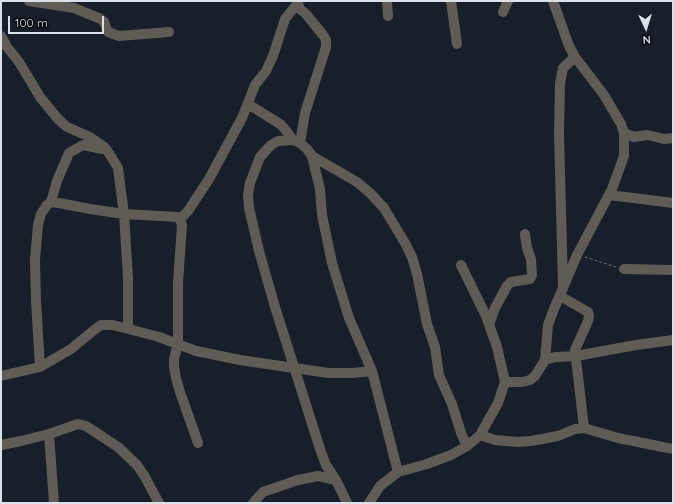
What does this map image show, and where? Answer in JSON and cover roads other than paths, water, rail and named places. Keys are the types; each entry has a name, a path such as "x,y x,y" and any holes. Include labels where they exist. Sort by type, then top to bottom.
{"street":[{"path":"29,1 74,8 101,19 110,33 119,36 169,32"},
{"path":"387,1 388,16"},
{"path":"451,1 457,44"},
{"path":"503,12 508,1"},
{"path":"505,382 522,382 530,380 536,376 546,360 548,325 554,308 577,255 609,195 624,156 624,133 621,124 613,109 569,46 553,1"},
{"path":"180,219 188,211 209,179 248,104 256,85 266,71 273,56 285,20 297,2"},
{"path":"296,142 326,47 326,40 323,35 300,9 297,2"},
{"path":"1,36 7,48 19,62 40,97 58,119 67,127 93,139 107,150 118,168 124,214 128,278 128,328"},
{"path":"561,293 560,83 563,68 575,56"},
{"path":"248,104 280,124 296,142 308,149 312,156 320,189 322,215 332,263 349,318 372,371 398,472"},
{"path":"624,133 634,136 647,135 664,139 673,138"},
{"path":"296,142 278,141 270,146 260,157 250,183 248,208 258,251 293,367 326,465 336,480 347,503"},
{"path":"52,202 57,181 69,153 83,145 107,150"},
{"path":"312,156 357,182 370,193 384,208 405,243 412,257 417,274 427,324 435,347 439,375 452,404 467,446"},
{"path":"609,195 673,203"},
{"path":"40,367 36,301 36,241 41,214 47,205 52,202 124,214 178,217 182,225 178,283 178,343 174,358 176,378 198,443"},
{"path":"489,325 495,308 507,286 511,282 530,279 532,275 531,259 527,248 525,234"},
{"path":"369,503 380,486 398,472 427,464 451,455 467,446 480,435 498,403 505,382 497,347 489,325 461,265"},
{"path":"624,268 673,270"},
{"path":"561,293 588,312 589,316 575,350 584,428"},
{"path":"1,376 40,367 71,349 101,325 113,325 128,328 178,343 196,351 213,355 334,373 372,371"},
{"path":"546,360 555,357 576,356 673,340"},
{"path":"1,445 49,434 78,424 86,426 118,447 137,465 159,503"},
{"path":"480,435 495,440 518,442 544,439 558,436 575,429 584,428 618,438 673,449"},
{"path":"49,434 54,503"},
{"path":"253,503 263,492 298,480 318,476 336,480"}]}
